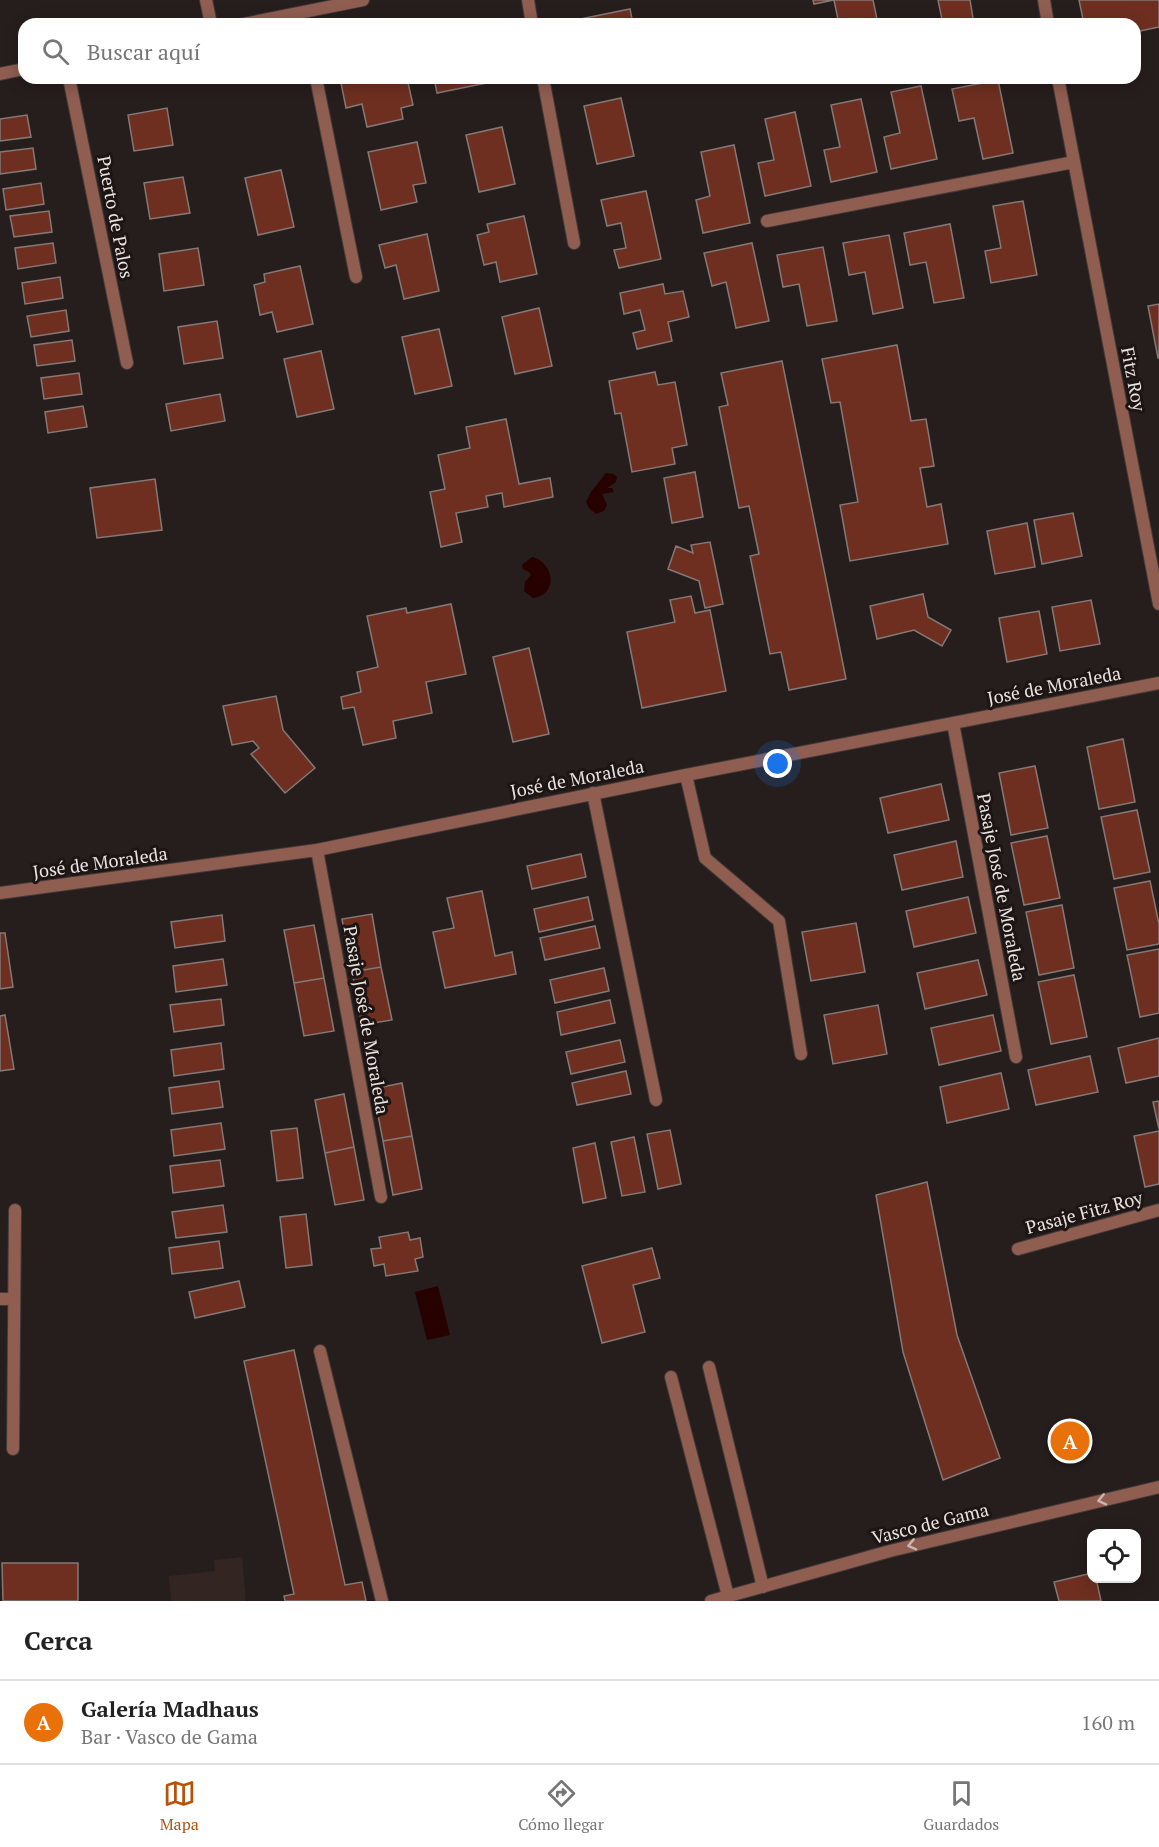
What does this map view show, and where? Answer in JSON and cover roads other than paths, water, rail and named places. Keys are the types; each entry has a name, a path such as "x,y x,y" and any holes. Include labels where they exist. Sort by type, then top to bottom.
{"street":[{"path":"206,0 210,18"},
{"path":"304,18 363,0"},
{"path":"528,0 531,18"},
{"path":"1044,0 1047,18"},
{"path":"0,74 18,70"},
{"name":"Puerto de Palos","path":"70,84 127,363"},
{"path":"317,84 356,277"},
{"path":"544,84 574,243"},
{"name":"Fitz Roy","path":"1059,84 1159,604"},
{"path":"767,221 1074,162"},
{"name":"José de Moraleda","path":"0,893 317,849 1159,683"},
{"name":"Pasaje José de Moraleda","path":"953,723 1016,1057"},
{"path":"686,775 705,858 779,921 801,1054"},
{"path":"593,793 656,1100"},
{"name":"Pasaje José de Moraleda","path":"317,849 381,1197"},
{"path":"13,1449 15,1210"},
{"name":"Pasaje Fitz Roy","path":"1018,1249 1159,1210"},
{"path":"0,1299 13,1299"},
{"path":"320,1352 382,1601"},
{"path":"709,1367 764,1587"},
{"path":"671,1377 736,1597"},
{"name":"Vasco de Gama","path":"711,1601 736,1597 890,1551 1159,1487"}],"place":[{"name":"Galería Madhaus","path":"1070,1441"}]}
